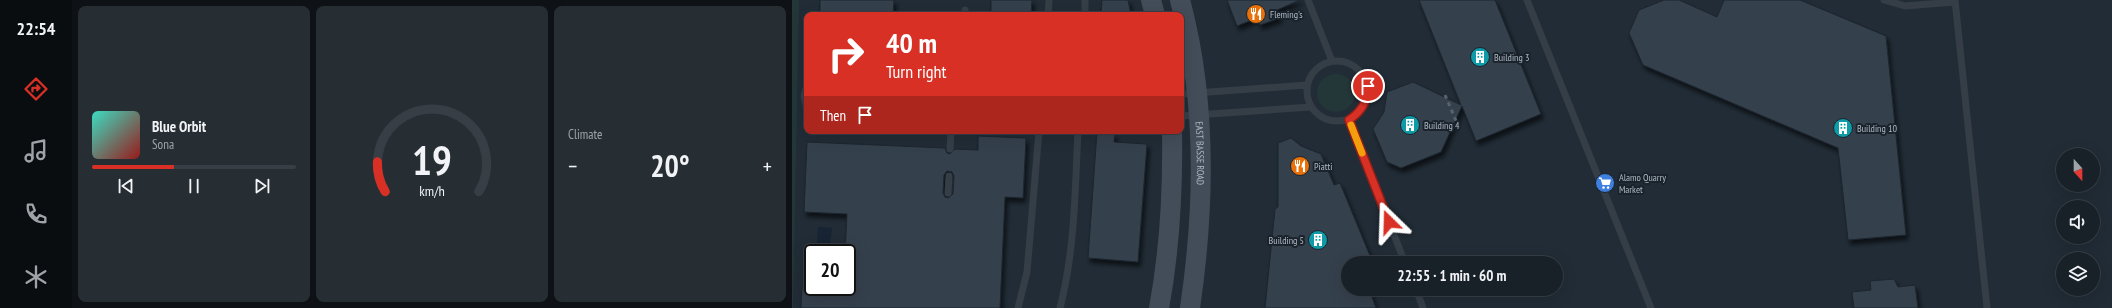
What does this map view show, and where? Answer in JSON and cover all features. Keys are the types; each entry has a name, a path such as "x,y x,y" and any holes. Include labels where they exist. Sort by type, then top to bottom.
{"main road":[{"path":"1151,0 1154,12"},
{"name":"EAST BASSE ROAD","path":"1180,0 1183,12"},
{"name":"EAST BASSE ROAD","path":"1184,15 1186,22 1190,116 1201,181 1200,219 1190,308"},
{"path":"1159,308 1166,269 1173,186 1172,134"}],"lane":[{"path":"1048,12 1049,0"},
{"path":"1085,0 1085,12"},
{"path":"1308,0 1332,61"},
{"path":"1527,0 1651,308"},
{"path":"1884,0 1905,6 1955,1 1987,308"},
{"path":"1332,61 1349,63 1357,68 1364,76 1368,86 1364,106 1358,114 1349,120 1340,122 1327,120 1316,114 1311,107 1307,96 1307,85 1316,69 1332,61"},
{"path":"1189,94 1307,85"},
{"path":"1190,116 1311,107"},
{"path":"1349,120 1402,256"},
{"path":"950,149 951,134"},
{"path":"1018,308 1027,272 1039,134"},
{"path":"1060,308 1068,278 1071,256 1078,134"},
{"path":"948,193 949,176"},
{"path":"1419,296 1423,308"}],"green space":[{"path":"792,0 799,0 793,308 792,308"},
{"path":"1336,74 1346,77 1352,83 1355,93 1352,103 1346,109 1336,112 1326,109 1320,103 1317,93 1320,83 1326,77"}],"water":[{"path":"818,227 832,228 830,244 817,244"}],"building":[{"path":"820,0 894,0 893,12 820,12"},
{"path":"991,0 1032,0 1031,12 991,12"},
{"path":"1102,0 1128,0 1130,12 1101,12"},
{"name":"Fleming's","path":"1227,0 1300,0 1277,10 1280,18 1260,25 1257,18 1237,26"},
{"name":"Building 3","path":"1419,0 1495,0 1541,114 1476,141 1462,106 1441,152 1401,168 1387,162 1373,129 1384,112 1387,92 1413,82 1461,105"},
{"name":"Building 10","path":"1664,0 1679,0 1717,17 1724,0 1800,0 1886,36 1906,235 1848,240 1838,148 1643,65 1629,33 1639,10"},
{"path":"1097,134 1115,134 1114,142 1147,144 1138,262 1088,258"},
{"path":"978,136 1026,138 1023,198 1005,197 1000,308 801,308 802,287 804,287 804,296 856,296 856,244 845,244 847,214 804,212 807,142 945,148 947,153 950,154 955,149 978,150","holes":["947,171 952,172 954,176 953,194 948,198 945,197 943,193 944,175"]},
{"name":"Building 5","path":"1291,138 1301,146 1321,154 1334,185 1340,183 1370,256 1341,256 1341,296 1372,296 1376,308 1265,308 1275,209 1278,207 1278,143"},
{"path":"1894,279 1898,287 1915,285 1918,308 1854,308 1852,292 1871,290 1870,281"}],"railway":[{"path":"1445,95 1460,130"}],"slow traffic":[{"path":"1351,125 1362,153"}],"place":[{"name":"Fleming's","path":"1256,14"},
{"name":"Building 3","path":"1480,57"},
{"name":"Building 4","path":"1410,125"},
{"name":"Building 10","path":"1843,128"},
{"name":"Piatti","path":"1300,166"},
{"name":"Alamo Quarry Market","path":"1605,183"},
{"name":"Building 5","path":"1318,240"}],"route":[{"path":"1368,86 1364,106 1358,114 1349,120 1389,222"}]}
